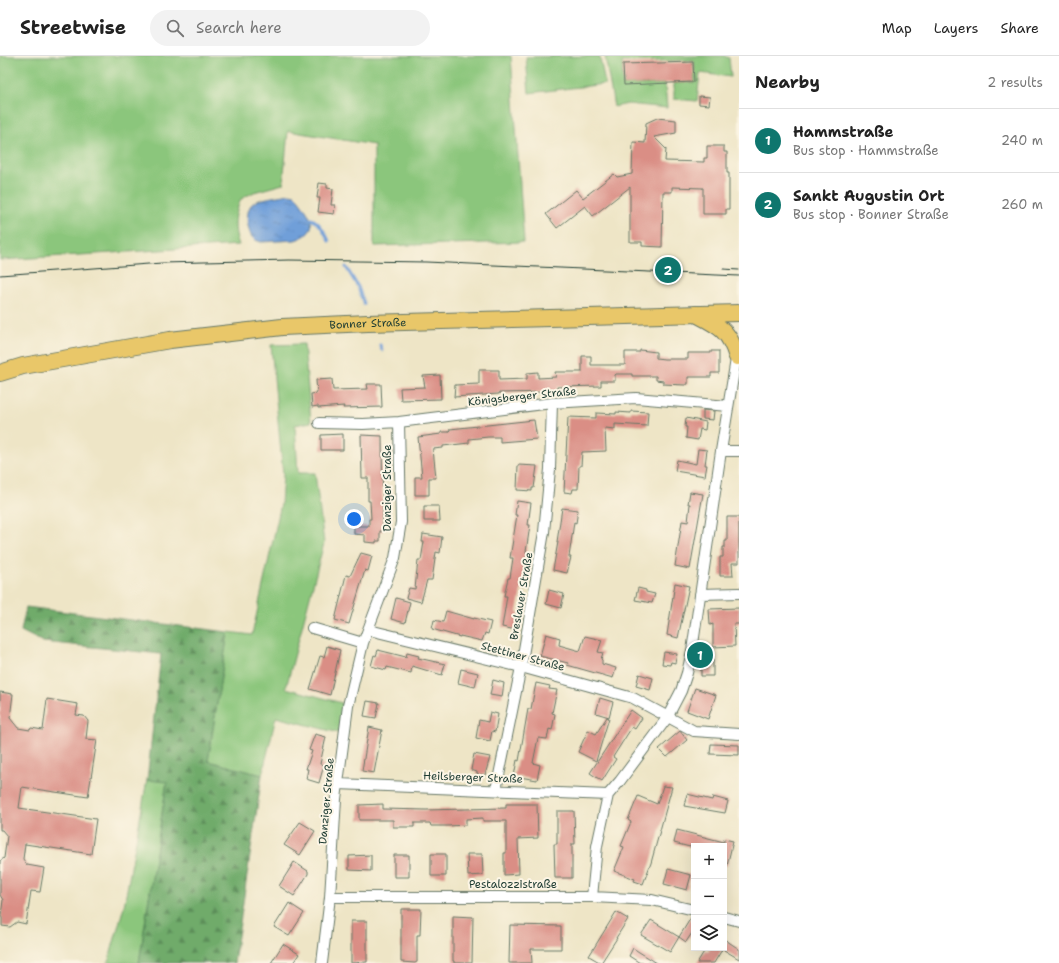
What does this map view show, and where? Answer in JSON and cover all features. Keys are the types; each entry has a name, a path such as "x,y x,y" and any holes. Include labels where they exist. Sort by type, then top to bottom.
{"main road":[{"name":"Bonner Straße","path":"0,373 23,366 170,340 282,327 368,323 739,313"},
{"path":"695,314 715,324 724,331 733,343 737,357"}],"street":[{"path":"592,897 597,846 608,795 667,718 681,691 687,673 692,651 739,341"},
{"name":"Königsberger Straße","path":"319,423 363,424 399,422 552,404 636,398 728,406"},
{"name":"Breslauer Straße","path":"496,790 521,667 544,532 550,469 552,404"},
{"name":"Danziger Straße","path":"322,963 330,897 338,784 348,706 363,643 395,558 401,522 399,422"},
{"path":"721,452 739,451"},
{"path":"700,594 739,593"},
{"path":"312,628 363,643"},
{"name":"Stettiner Straße","path":"369,630 521,667 633,698 667,718 694,731 739,734"},
{"name":"Heilsberger Straße","path":"338,784 608,795"},
{"name":"Pestalozzistraße","path":"330,897 592,897 652,900 691,909"},
{"path":"727,918 739,921"}],"green space":[{"path":"0,56 511,56 524,242 374,246 374,145 288,131 283,184 254,192 241,199 235,222 239,245 0,260"},
{"path":"599,56 605,84 529,93 526,57"},
{"path":"605,56 724,56 729,58 731,77 700,73 697,101 674,99 674,83 695,82 694,60 622,62 623,85 665,84 667,108 628,104 614,107"},
{"path":"304,344 311,422 295,425 298,473 315,473 324,543 286,688 342,703 339,733 276,717 262,775 208,761 228,632 252,635 281,504 283,475 271,345"},
{"path":"26,607 228,632 208,761 262,775 234,963 139,963 167,782 147,780 161,654 43,642 21,631"},
{"path":"147,780 167,781 139,963 108,963 124,906"}],"water":[{"path":"289,194 295,195 308,214 311,220 309,231 304,236 295,240 261,242 254,239 250,234 248,225 248,211 252,204 264,199"}],"building":[{"path":"693,62 694,82 624,85 623,64"},
{"path":"699,96 710,97 709,105 699,104"},
{"path":"657,118 676,120 676,133 654,137 666,149 665,161 704,162 704,158 707,158 707,146 724,146 724,152 727,152 727,173 729,173 729,209 726,209 726,214 703,214 703,188 672,187 672,192 663,192 662,247 642,246 642,242 630,242 630,187 593,216 585,206 557,228 546,214 576,190 583,198 614,174 617,177 632,174 633,142 645,143 646,123"},
{"path":"319,183 327,184 327,188 333,189 331,205 335,205 334,214 318,212 320,198 317,198"},
{"path":"640,350 656,352 656,358 664,359 688,359 688,353 711,353 711,351 719,351 719,373 711,373 711,377 688,377 688,384 685,385 663,384 663,381 656,380 656,376 616,374 615,381 601,381 601,386 557,387 557,392 499,393 454,397 455,385 479,384 479,370 499,370 499,380 527,379 527,373 538,372 538,378 556,377 555,372 582,372 582,356 591,356 591,365 625,365 625,352 640,352"},
{"path":"440,375 441,399 401,400 400,388 425,387 423,376"},
{"path":"332,379 333,390 368,389 367,384 381,384 382,407 312,407 311,394 317,393 316,380"},
{"path":"703,410 714,411 713,420 703,419"},
{"path":"631,411 648,412 647,426 615,424 615,429 605,428 606,451 582,452 581,466 579,466 578,489 573,489 572,493 564,492 568,417 596,418 596,413 616,414 616,412 631,413"},
{"path":"686,418 706,422 705,430 700,429 698,440 686,438"},
{"path":"534,420 537,439 500,442 500,437 488,437 469,439 469,443 443,446 443,448 433,449 436,478 429,478 429,495 415,495 415,477 422,477 418,437 441,434 441,432 449,432 450,429"},
{"path":"343,434 343,450 321,450 321,435"},
{"path":"361,435 382,436 383,531 380,531 380,541 376,541 376,543 365,542 365,535 354,534 354,526 369,526 369,519 371,519 370,501 368,501 368,478 362,478"},
{"path":"698,449 707,450 705,476 675,471 677,460 696,464"},
{"path":"518,465 537,466 534,488 532,488 532,491 517,490"},
{"path":"690,492 703,494 690,569 675,566 682,521 688,522"},
{"path":"517,501 531,503 528,525 530,525 527,553 517,612 519,612 516,630 502,627 507,596 504,596 508,578 510,578 513,558 510,558 517,515 515,515"},
{"path":"424,506 439,506 440,521 424,521"},
{"path":"562,508 578,510 576,523 574,522 569,557 571,557 567,573 553,570"},
{"path":"727,517 739,517 739,563 732,563 733,576 720,576 720,557 723,557 723,547 725,547 725,541 727,541"},
{"path":"423,534 442,537 440,553 436,552 432,580 427,580 421,602 406,598 409,588 415,589 418,560 421,560 424,542 422,542"},
{"path":"361,553 372,556 368,571 365,570 349,624 335,620 346,575 350,576"},
{"path":"675,583 689,586 678,638 667,635"},
{"path":"638,588 655,594 652,603 635,600"},
{"path":"549,590 564,594 561,608 546,604"},
{"path":"396,598 410,602 405,623 391,619"},
{"path":"739,608 739,624 734,624 735,646 713,647 713,624 710,625 709,609"},
{"path":"446,611 491,622 488,634 485,633 482,641 460,637 432,629 434,620 443,622"},
{"path":"546,634 560,638 559,645 580,651 585,636 602,640 598,652 603,653 601,659 602,664 616,668 613,678 567,665 568,663 540,656"},
{"path":"327,646 340,650 330,695 310,689 320,656 324,657"},
{"path":"378,650 406,657 407,653 419,656 418,658 445,664 442,675 412,666 411,673 387,667 386,670 371,666 374,655 376,656"},
{"path":"701,651 713,651 713,676 701,676"},
{"path":"664,652 677,654 675,663 671,662 670,665 662,664"},
{"path":"461,669 478,673 475,687 458,683"},
{"path":"639,674 653,678 650,690 636,686"},
{"path":"493,680 504,683 502,697 490,695"},
{"path":"536,683 550,686 549,689 557,690 552,713 555,714 552,730 549,729 547,739 538,738 533,763 540,765 537,780 514,776 517,760 519,761 528,709 531,709"},
{"path":"695,688 716,695 708,719 687,711"},
{"path":"0,692 13,694 10,718 18,728 43,730 47,699 78,704 76,715 84,716 88,721 86,739 97,740 88,797 22,787 19,808 96,819 91,854 25,844 23,859 27,865 44,868 40,892 31,891 26,924 17,922 10,927 2,926 1,916 3,900 0,895 0,861 4,858 7,836 2,830 0,830"},
{"path":"600,698 613,702 609,717 596,713"},
{"path":"367,701 379,703 376,718 364,716"},
{"path":"631,710 642,718 635,729 632,727 613,757 616,759 602,781 590,773"},
{"path":"490,712 498,714 495,732 492,731 490,741 476,738 479,720 488,722"},
{"path":"607,717 609,718 596,761 578,752 588,730 596,734"},
{"path":"369,727 382,730 374,773 362,771"},
{"path":"680,731 687,740 667,757 659,749"},
{"path":"315,734 326,737 320,764 324,765 319,783 306,779 308,769 306,769 312,751 309,750"},
{"path":"711,744 739,745 739,755 710,754"},
{"path":"474,754 490,757 485,775 477,774 477,772 471,770"},
{"path":"663,786 672,787 651,863 643,884 634,881 635,879 614,871 624,847 621,846 631,822 628,820 638,796 657,804"},
{"path":"687,794 712,800 713,797 728,801 725,813 684,806"},
{"path":"383,804 383,809 426,810 506,808 506,804 537,804 538,838 518,839 519,874 504,875 506,821 483,821 483,818 466,819 466,825 431,826 430,823 414,823 414,827 393,827 393,820 359,820 359,805"},
{"path":"557,811 574,811 575,844 572,844 572,878 555,878 554,844 557,844"},
{"path":"300,822 315,831 300,855 284,845"},
{"path":"677,830 724,842 724,839 733,841 727,866 727,843 691,843 690,847 674,843"},
{"path":"431,854 446,854 446,876 431,876"},
{"path":"467,854 482,854 483,875 468,876"},
{"path":"371,855 371,871 349,870 349,856"},
{"path":"394,855 409,855 409,877 394,877"},
{"path":"294,862 308,871 308,874 294,896 279,886"},
{"path":"668,869 691,875 687,890 664,884"},
{"path":"289,903 304,913 289,936 274,927"},
{"path":"401,909 421,909 420,935 417,935 417,962 415,963 401,962"},
{"path":"616,912 628,919 601,963 589,956"},
{"path":"453,916 473,917 472,963 454,963 453,961"},
{"path":"691,918 691,934 686,942 679,937"},
{"path":"651,920 679,937 670,952 641,935"},
{"path":"351,921 367,921 367,962 351,963"},
{"path":"510,925 561,926 561,949 531,949 532,963 509,963"},
{"path":"727,941 739,949 739,959 726,951 727,951"},
{"path":"283,944 299,954 293,963 271,963"},
{"path":"633,948 657,963 640,963 629,956"},
{"path":"704,951 721,951 714,963 697,963"}],"waterway":[{"path":"311,219 320,225 329,241"},
{"path":"346,267 358,287 364,304"},
{"path":"380,345 382,350"}],"tram line":[{"path":"0,275 162,263 289,260 426,262 739,276"},
{"path":"723,269 739,270"}],"place":[{"name":"Sankt Augustin Ort","path":"668,270"},
{"name":"Hammstraße","path":"700,655"}]}
